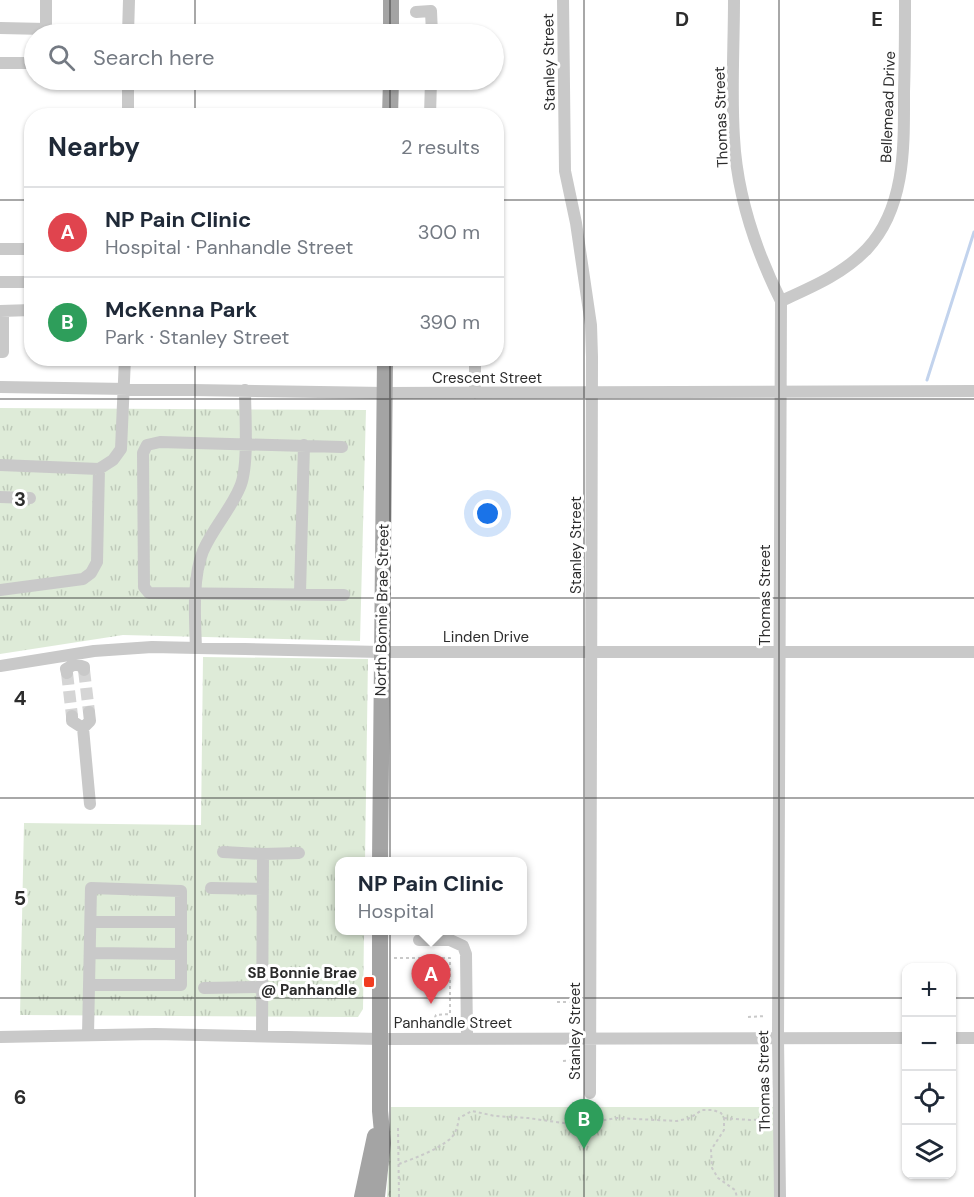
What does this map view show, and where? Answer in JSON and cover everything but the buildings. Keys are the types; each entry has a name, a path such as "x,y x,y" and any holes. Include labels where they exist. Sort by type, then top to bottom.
{"main road":[{"path":"391,0 395,24"},
{"path":"390,108 391,90"},
{"name":"North Bonnie Brae Street","path":"380,857 385,366"},
{"path":"377,1197 383,1143 380,1111 380,935"},
{"path":"362,1197 380,1111"}],"street":[{"path":"46,0 46,24"},
{"path":"128,24 129,0"},
{"name":"Stanley Street","path":"563,0 565,171 576,223 591,325 590,1093"},
{"name":"Thomas Street","path":"734,0 734,138 738,170 750,225 768,276 781,301 778,1016 780,1197"},
{"name":"Bellemead Drive","path":"781,301 824,282 842,271 867,249 885,222 897,192 904,156 905,0"},
{"path":"416,12 431,6 429,24"},
{"path":"0,28 24,30"},
{"path":"0,63 24,63"},
{"path":"128,90 128,108"},
{"path":"430,108 431,90"},
{"path":"0,249 24,249"},
{"path":"0,282 24,282"},
{"path":"0,352 3,352 2,311 24,310"},
{"path":"0,465 99,469 113,460 121,449 124,366"},
{"path":"475,366 475,393"},
{"name":"Crescent Street","path":"0,387 385,393 974,391"},
{"path":"196,648 196,594 202,553 241,486 245,444 245,390"},
{"path":"342,447 160,442 147,445 143,453 144,587 149,592 196,594 344,595"},
{"path":"300,593 304,445"},
{"path":"0,590 83,579 91,573 97,562 99,469"},
{"path":"0,497 30,498"},
{"name":"Linden Drive","path":"0,666 75,665 152,647 381,652 974,652"},
{"path":"83,728 90,721 89,712"},
{"path":"72,716 72,721 83,728"},
{"path":"83,728 90,804"},
{"path":"224,852 299,853"},
{"path":"262,1036 263,854"},
{"path":"88,1035 89,985 91,922 91,888 181,891 181,986 89,985"},
{"path":"211,888 263,889"},
{"path":"91,922 181,922"},
{"path":"419,940 450,940 463,946 466,954 467,1038"},
{"path":"90,953 181,954"},
{"path":"204,988 263,987"},
{"name":"Panhandle Street","path":"0,1037 155,1034 380,1039 902,1038"},
{"path":"956,1038 974,1038"}],"path":[{"path":"392,958 450,958 450,1014 436,1015 433,1022"},
{"path":"557,1002 590,1002"},
{"path":"748,1017 778,1016"},
{"path":"563,1061 590,1060"},
{"path":"399,1164 426,1154 452,1137 459,1118 472,1111 495,1116 577,1125 616,1118 677,1121 690,1118 702,1110 713,1110 721,1113 724,1118 724,1130 711,1150 712,1168 718,1178 735,1190 737,1197"},
{"path":"724,1118 750,1120 779,1118"},
{"path":"398,1128 399,1197"}],"green space":[{"path":"0,408 366,410 360,641 123,635 0,654"},
{"path":"203,657 368,659 365,857 335,857 335,935 364,935 363,1009 358,1017 20,1015 24,823 201,825"},
{"path":"391,1107 779,1107 780,1197 387,1197"}],"waterway":[{"path":"927,380 974,232"}],"tunnel":[{"path":"84,670 89,712"},
{"path":"67,673 72,716"}],"place":[{"name":"SB Bonnie Brae @ Panhandle","path":"369,982"},
{"name":"NP Pain Clinic","path":"431,1004"},
{"name":"McKenna Park","path":"584,1149"}]}
